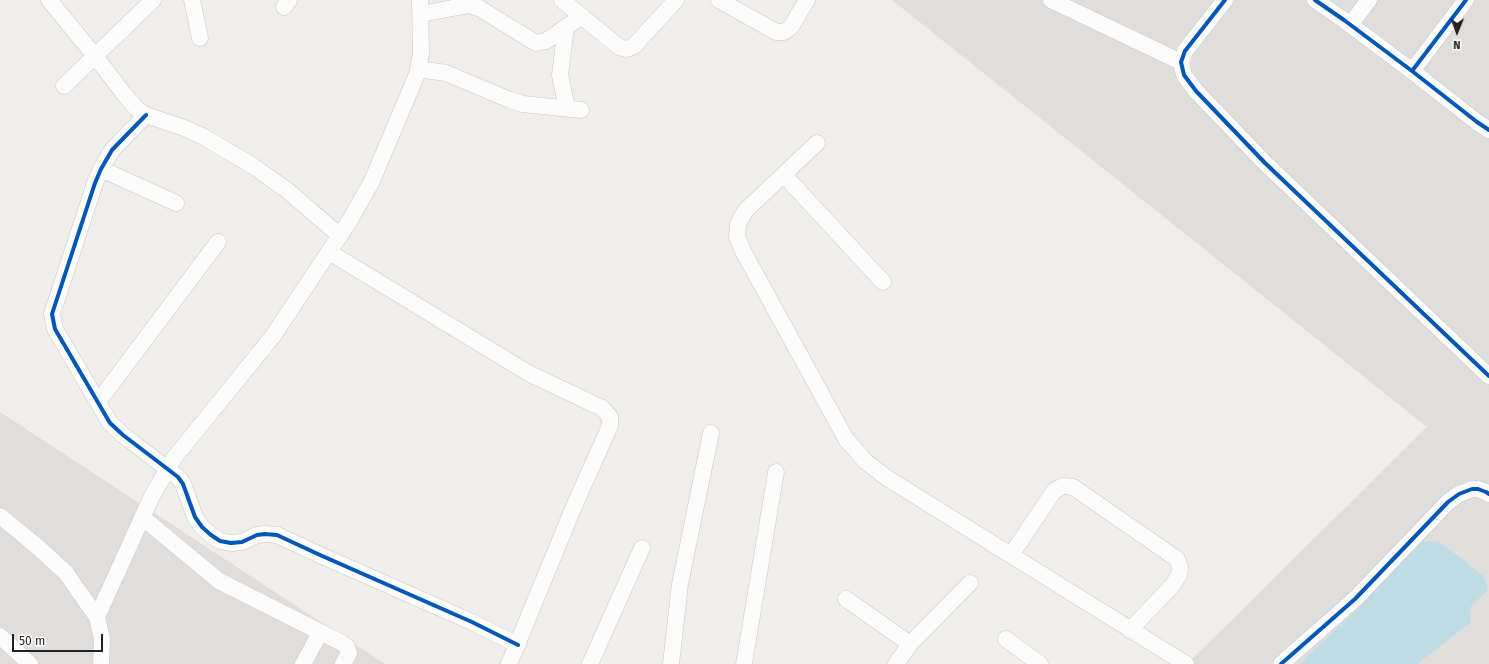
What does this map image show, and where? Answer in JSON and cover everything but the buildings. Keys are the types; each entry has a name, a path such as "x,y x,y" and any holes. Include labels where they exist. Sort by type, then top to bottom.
{"street":[{"path":"64,86 153,0"},
{"path":"192,0 200,38"},
{"path":"418,69 446,73 523,104 574,109 560,75 566,28 573,6 619,47 627,49 634,46 676,0"},
{"path":"719,0 776,32 784,32 791,27 807,0"},
{"path":"1051,0 1181,62"},
{"path":"1225,0 1185,51 1181,62 1184,75 1196,91 1265,163 1489,376"},
{"path":"1315,0 1350,24 1489,130"},
{"path":"1350,24 1368,0"},
{"path":"1412,71 1466,0"},
{"path":"52,1 136,108 146,115 192,131 253,166 288,191 340,236"},
{"path":"97,618 152,496 174,458 273,336 340,236 380,165 412,89 418,69 421,54 420,7 469,4 479,8 536,43 546,41 566,28"},
{"path":"146,115 112,150 101,169 52,314 55,329 110,423 122,435 178,476 202,528 220,541 231,543 242,542 257,535 276,535 472,622 518,645"},
{"path":"817,143 745,212 738,224 737,237 744,253 846,439 865,461 887,478 1186,664"},
{"path":"101,169 176,203"},
{"path":"784,175 884,282"},
{"path":"98,402 218,242"},
{"path":"329,252 530,374 602,408 610,418 610,426 575,504 509,664"},
{"path":"671,664 680,584 711,433"},
{"path":"744,664 776,472"},
{"path":"1011,555 1054,491 1063,486 1072,487 1177,559 1180,567 1180,575 1172,586 1130,630"},
{"path":"1281,664 1354,598 1448,502 1459,494 1472,489 1478,489 1489,494"},
{"path":"0,516 40,548 66,573 97,618 102,639 101,664"},
{"path":"142,517 219,581 342,643 347,647 349,653 343,664"},
{"path":"590,664 642,548"},
{"path":"896,664 910,644 970,583"},
{"path":"846,599 910,644"},
{"path":"303,664 320,633"},
{"path":"0,636 30,664"},
{"path":"1006,639 1040,664"}],"shaded area":[{"path":"892,0 1489,0 1489,664 1187,664 1427,427"},
{"path":"0,412 385,664 0,664"}],"water":[{"path":"1438,541 1484,577 1488,590 1471,606 1471,622 1417,664 1302,664 1307,657 1364,603 1422,542"}],"cycle path":[{"path":"1225,0 1185,51 1181,62 1184,75 1196,91 1265,163 1489,376"},
{"path":"1315,0 1344,20 1489,130"},
{"path":"1412,71 1466,0"},
{"path":"146,115 112,150 101,169 95,183 52,314 55,329 110,423 123,435 178,477 183,484 195,517 202,527 220,541 231,543 242,542 257,535 277,535 472,622 518,645"},
{"path":"1281,664 1355,599 1448,502 1459,494 1472,489 1478,489 1489,494"}]}
